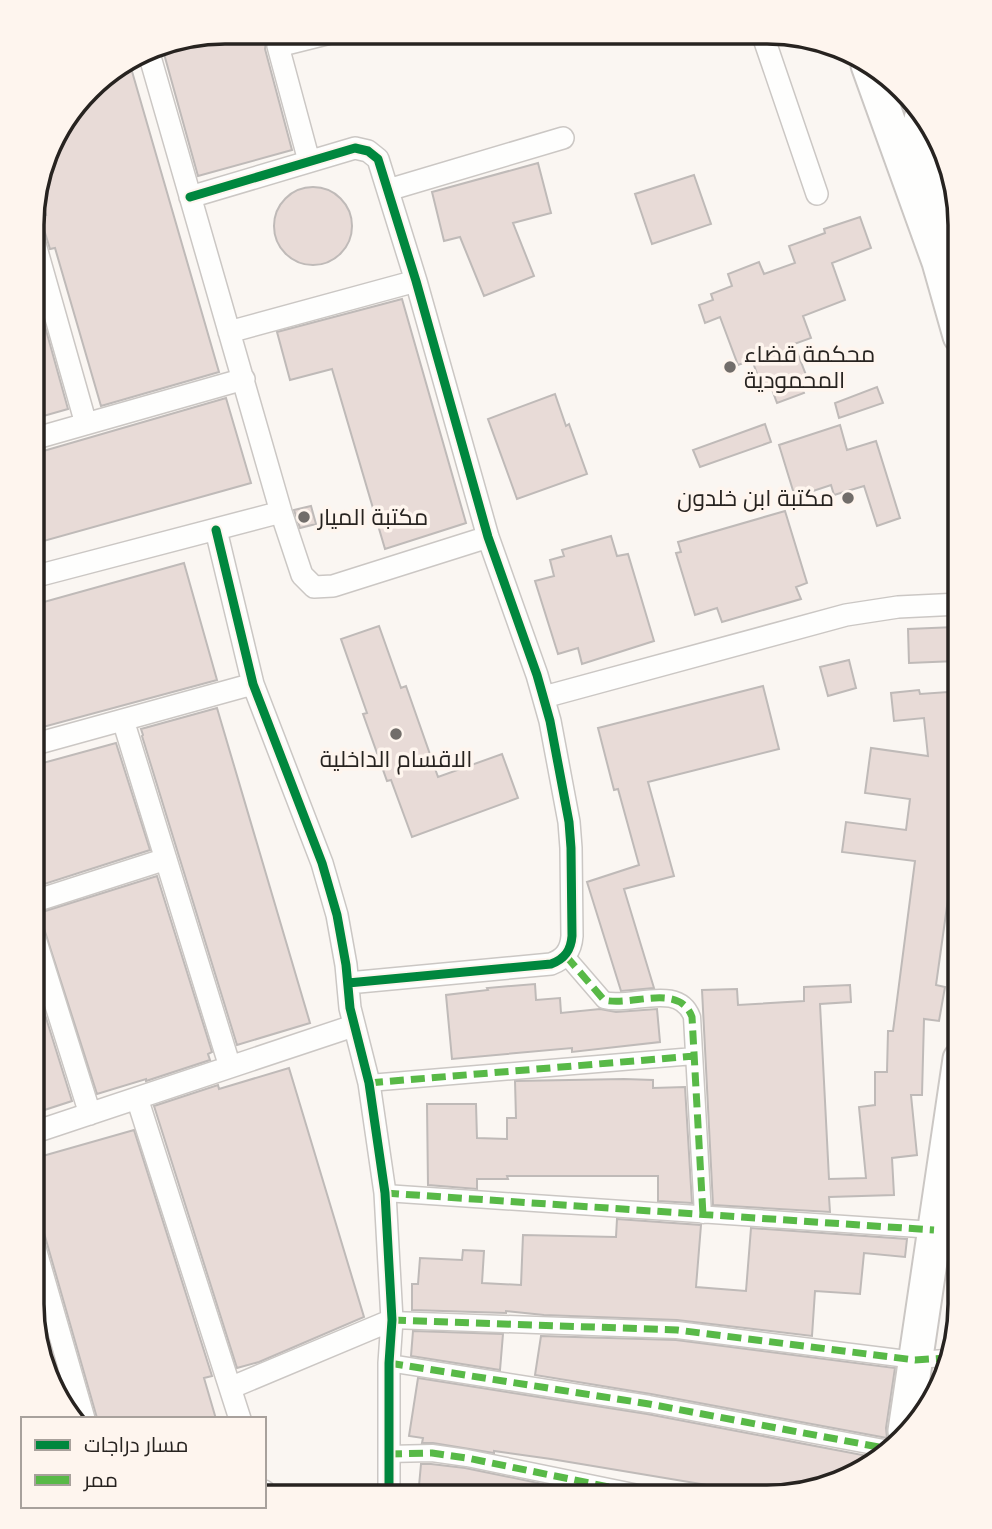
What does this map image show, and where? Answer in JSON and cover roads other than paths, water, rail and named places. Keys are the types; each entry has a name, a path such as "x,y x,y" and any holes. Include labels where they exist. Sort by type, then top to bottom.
{"main road":[{"path":"873,78 948,294"},
{"path":"907,1419 930,1359 934,1230 948,1138"}],"street":[{"path":"286,44 278,46 309,161"},
{"path":"766,44 817,194"},
{"path":"151,60 281,512 302,575 314,587 333,586 488,537"},
{"path":"388,190 564,138"},
{"path":"190,197 355,148 368,150 378,159 416,282 488,537 544,696 565,797 570,835 572,936 566,956 551,964 348,983"},
{"path":"44,276 86,424"},
{"path":"229,332 416,282"},
{"path":"44,436 244,379"},
{"path":"44,574 281,512"},
{"path":"216,530 253,684 330,888 343,941 350,1007 369,1083 385,1193 392,1320 389,1363 389,1485"},
{"path":"544,696 846,615 898,607 948,605"},
{"path":"44,742 253,684"},
{"path":"123,720 230,1067"},
{"path":"44,898 166,859"},
{"path":"566,956 604,1000 667,998 678,1000 687,1007 692,1017 703,1215"},
{"path":"44,967 90,1114"},
{"path":"44,1129 354,1026"},
{"path":"369,1083 694,1056"},
{"path":"137,1098 239,1417"},
{"path":"385,1193 934,1230"},
{"path":"44,1280 83,1417"},
{"path":"230,1388 392,1320 677,1329 930,1359"},
{"path":"389,1363 649,1404 896,1431"},
{"path":"388,1454 432,1453 467,1458 599,1485"}],"place":[{"name":"محكمة قضاء المحمودية","path":"730,367"},
{"name":"مكتبة ابن خلدون","path":"848,498"},
{"name":"مكتبة الميار","path":"304,517"},
{"name":"الاقسام الداخلية","path":"396,734"}]}
